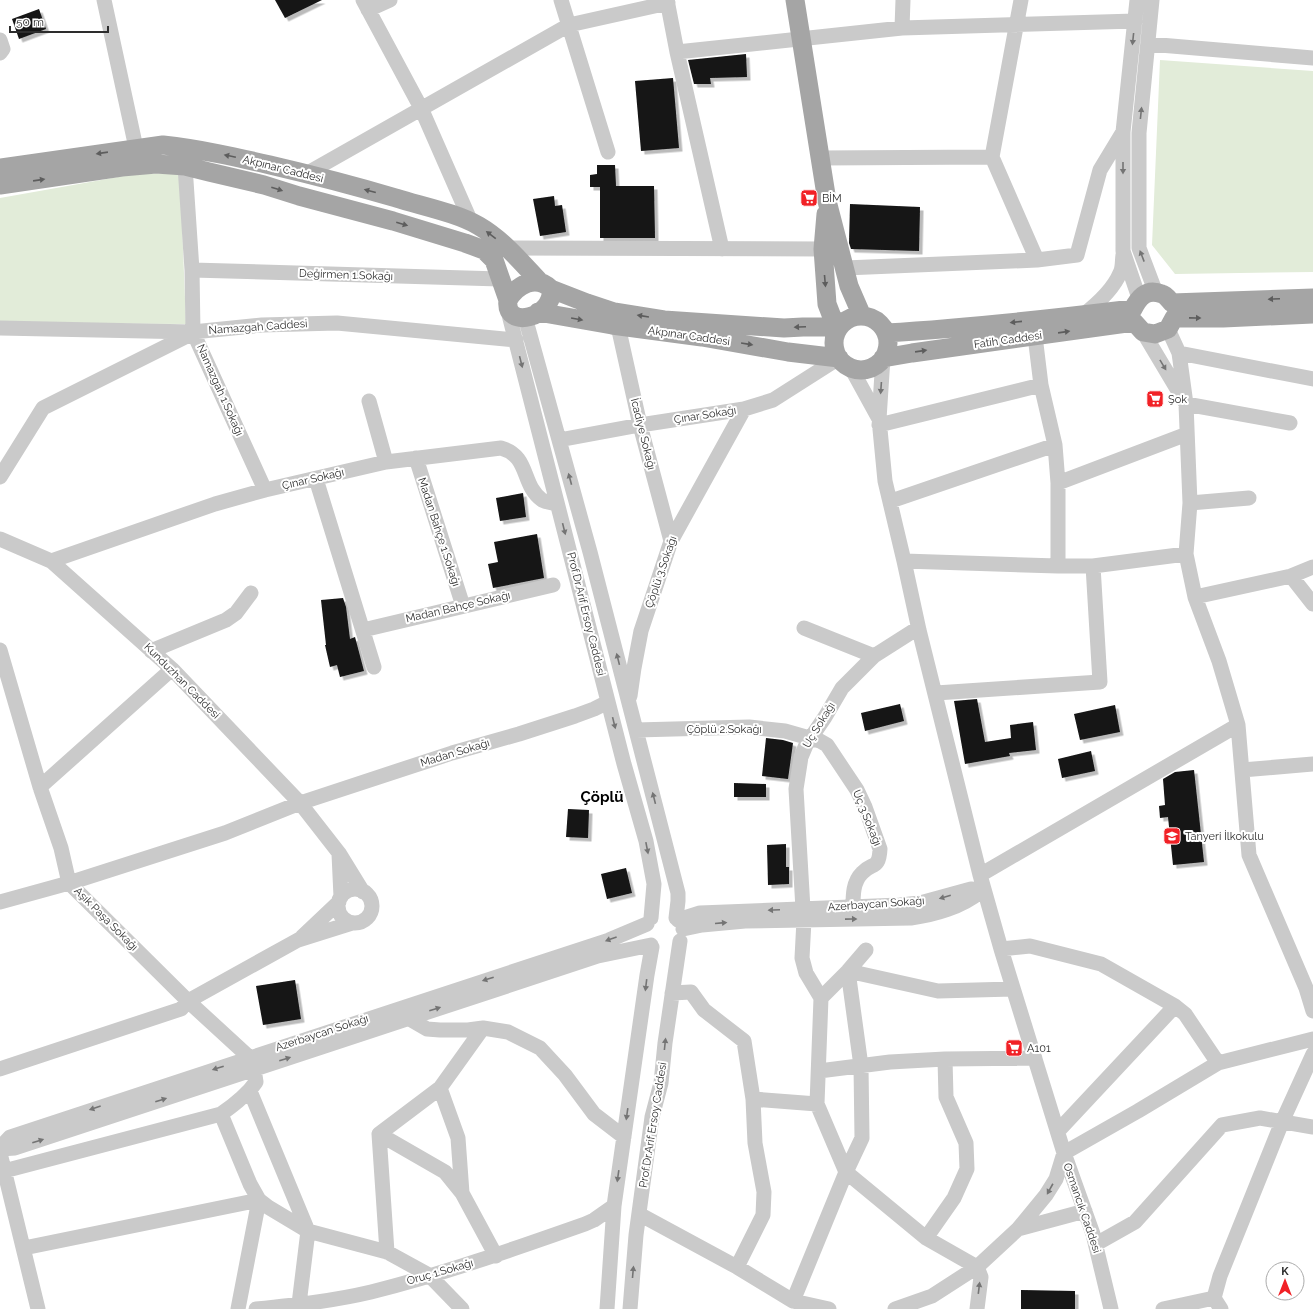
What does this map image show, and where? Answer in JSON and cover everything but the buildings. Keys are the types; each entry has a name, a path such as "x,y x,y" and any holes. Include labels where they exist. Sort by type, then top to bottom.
{"main road":[{"path":"794,0 827,201 849,286 862,316"},
{"name":"Akpınar Caddesi","path":"0,168 163,145 190,148 306,174 424,206 471,222 480,226 508,248 545,285 587,303 614,312 664,320 784,328 839,327"},
{"name":"Akpınar Caddesi","path":"0,185 122,167 156,164 185,166 264,185 393,221 484,250 494,260 500,279 520,310 618,326 702,336 845,363"},
{"path":"827,201 823,249 827,304 832,317 839,327"},
{"path":"533,281 545,285 551,299 547,305 520,310 511,295 525,284 533,281"},
{"path":"1141,311 1163,294 1171,317"},
{"name":"Fatih Caddesi","path":"1141,311 1156,334 1171,317 1313,298"},
{"name":"Fatih Caddesi","path":"886,333 1141,311"},
{"name":"Fatih Caddesi","path":"883,358 1035,336 1141,311"},
{"name":"Fatih Caddesi","path":"1171,317 1223,318 1313,314"},
{"path":"862,316 867,316 875,320 882,326 886,333 888,342 887,350 883,358 877,364 860,370 845,363 834,347 834,338 843,322 850,318 862,316"}],"street":[{"path":"104,0 136,148"},
{"path":"390,0 366,5 421,108 471,222"},
{"path":"561,0 608,152"},
{"path":"902,28 903,0"},
{"path":"1021,0 992,157 1037,260"},
{"path":"1083,315 1098,303 1121,273 1123,251 1123,132 1137,0"},
{"path":"1141,311 1139,248 1139,133 1152,0"},
{"path":"306,174 569,25 667,2 722,249"},
{"path":"677,52 902,28 1135,21"},
{"path":"0,40 3,49 0,53"},
{"path":"1148,44 1313,58"},
{"path":"845,268 1037,260 1077,255 1100,170 1123,132"},
{"path":"821,158 992,157"},
{"name":"Namazgah 1.Sokağı","path":"185,166 192,270 194,332 265,490"},
{"path":"508,248 823,249"},
{"path":"1123,251 1141,311 1186,404"},
{"name":"Değirmen 1.Sokağı","path":"192,270 500,279"},
{"name":"Prof.Dr.Arif Ersoy Caddesi","path":"520,310 516,340 608,702 649,855 654,884 649,921"},
{"name":"Prof.Dr.Arif Ersoy Caddesi","path":"520,310 559,440 590,552 678,893 679,927 672,993 661,1083 652,1116 639,1214 630,1309"},
{"path":"1171,317 1179,353 1186,404 1190,504 1186,554 1196,597 1219,661 1238,725 1249,855 1310,982 1313,1011"},
{"name":"Namazgah Caddesi","path":"0,328 194,332 262,325 337,323 516,340"},
{"name":"İcadiye Sokağı","path":"618,326 640,425 671,540"},
{"path":"0,477 43,408 194,332"},
{"path":"1035,336 1041,385 1055,445 1058,483 1058,566"},
{"path":"1179,353 1313,379"},
{"path":"879,422 883,358"},
{"path":"845,363 879,422"},
{"name":"Çınar Sokağı","path":"559,440 640,425 744,409 773,400 845,363"},
{"path":"879,422 1041,385"},
{"path":"369,401 386,462"},
{"path":"1186,404 1290,424"},
{"name":"Çöplü 3.Sokağı","path":"629,703 641,631 671,540 744,409"},
{"name":"Osmancık Caddesi","path":"879,422 885,481 891,501 918,628 936,693 980,875 1013,990 1064,1153 1096,1244 1111,1309"},
{"path":"1058,483 1187,434"},
{"path":"891,501 1055,445"},
{"name":"Çınar Sokağı","path":"51,561 215,504 265,490 386,462 501,448 510,451 516,456 531,487 538,495 543,500 557,504"},
{"name":"Madan Bahçe 1.Sokağı","path":"416,458 462,606"},
{"path":"316,478 374,667"},
{"path":"1190,504 1249,498"},
{"name":"Kunduzhan Caddesi","path":"0,539 51,561 172,669 300,803 339,853 363,892"},
{"path":"904,561 1093,566 1186,554"},
{"path":"936,693 1100,682 1093,566"},
{"path":"1196,597 1291,576 1313,567"},
{"path":"1291,576 1313,604"},
{"name":"Madan Bahçe Sokağı","path":"363,630 553,584"},
{"path":"152,651 226,620 236,613 243,601 251,593"},
{"path":"804,628 874,656"},
{"name":"Uç Sokağı","path":"821,998 806,973 802,958 804,914 796,788 801,757 811,737 842,688 874,656 918,628"},
{"name":"Aşık Paşa Sokağı","path":"0,650 40,787 61,848 69,883 251,1063"},
{"path":"40,787 172,669"},
{"name":"Madan Sokağı","path":"0,902 69,883 225,833 300,803 452,753 568,718 594,709 608,702"},
{"path":"980,875 1238,725"},
{"name":"Çöplü 2.Sokağı","path":"636,730 749,727 785,731 811,737"},
{"name":"Uç 3.Sokağı","path":"811,737 827,745 857,790 865,807 880,849 878,862 873,867 862,873 856,882 853,907"},
{"path":"1242,770 1313,764"},
{"path":"339,853 340,913 347,921 352,923"},
{"name":"Azerbaycan Sokağı","path":"679,927 804,914 853,907 920,903 971,889 982,890 974,897 956,906 924,916 911,918 804,914"},
{"path":"0,1069 181,1009 188,1001 298,940 362,921 370,914 372,909 370,898 363,892 355,890 350,891 298,940"},
{"path":"659,914 670,914 679,927 676,946 670,950 658,950 652,946 646,937 645,931 649,921 659,914"},
{"name":"Azerbaycan Sokağı","path":"251,1063 609,940 649,921"},
{"path":"606,1309 614,1206 652,946"},
{"name":"Azerbaycan Sokağı","path":"0,1149 10,1137 251,1063 408,1018 598,956 652,946"},
{"path":"1001,949 1030,946 1101,964 1175,1006 1185,1014 1218,1062"},
{"path":"866,950 848,971 821,998 817,1104 846,1172 926,1238 977,1267 981,1277 977,1309"},
{"path":"848,971 938,991 1013,990"},
{"path":"794,1305 846,1172 862,1138 861,1066 848,971"},
{"path":"672,993 691,992 704,1010 744,1041 752,1099 755,1143 764,1192 763,1215 737,1267"},
{"path":"1058,1131 1175,1006"},
{"path":"408,1018 427,1029 468,1030 482,1028 508,1032 540,1048 564,1075 594,1114 624,1137"},
{"path":"379,1134 440,1088 482,1028"},
{"path":"895,1309 932,1296 977,1267 1018,1229 1046,1195 1056,1178 1064,1153 1138,1111 1218,1062 1313,1038"},
{"path":"1163,1309 1218,1304 1220,1276 1282,1122 1313,1054"},
{"path":"819,1071 890,1062 945,1059 1035,1058"},
{"path":"926,1238 954,1198 967,1169 966,1143 946,1097 945,1059"},
{"path":"4,1171 221,1114 233,1106 250,1090 256,1082 251,1063"},
{"path":"440,1088 458,1138 462,1194"},
{"path":"250,1090 308,1230 299,1304"},
{"path":"752,1099 817,1104"},
{"path":"221,1114 250,1184 259,1200 268,1207 308,1230 387,1252 429,1275 462,1309"},
{"path":"1096,1244 1135,1222 1222,1125 1260,1118 1313,1127"},
{"path":"379,1134 446,1172 462,1194 496,1256"},
{"path":"379,1134 387,1252"},
{"path":"0,1152 38,1309"},
{"path":"24,1248 259,1200"},
{"path":"238,1309 259,1200"},
{"name":"Oruç 1.Sokağı","path":"256,1309 322,1301 370,1292 496,1256 590,1222 614,1206"},
{"path":"1018,1229 1085,1211"},
{"path":"639,1214 737,1267 794,1305 829,1309"}],"green space":[{"path":"1160,60 1313,71 1313,272 1175,274 1152,245"},
{"path":"180,173 186,324 0,323 0,198 135,174"}],"place":[{"name":"BİM","path":"809,198"},
{"name":"Şok","path":"1155,399"},
{"name":"Tanyeri İlkokulu","path":"1172,836"},
{"name":"A101","path":"1014,1048"}],"district":[{"name":"Çöplü","path":"602,797"}]}
